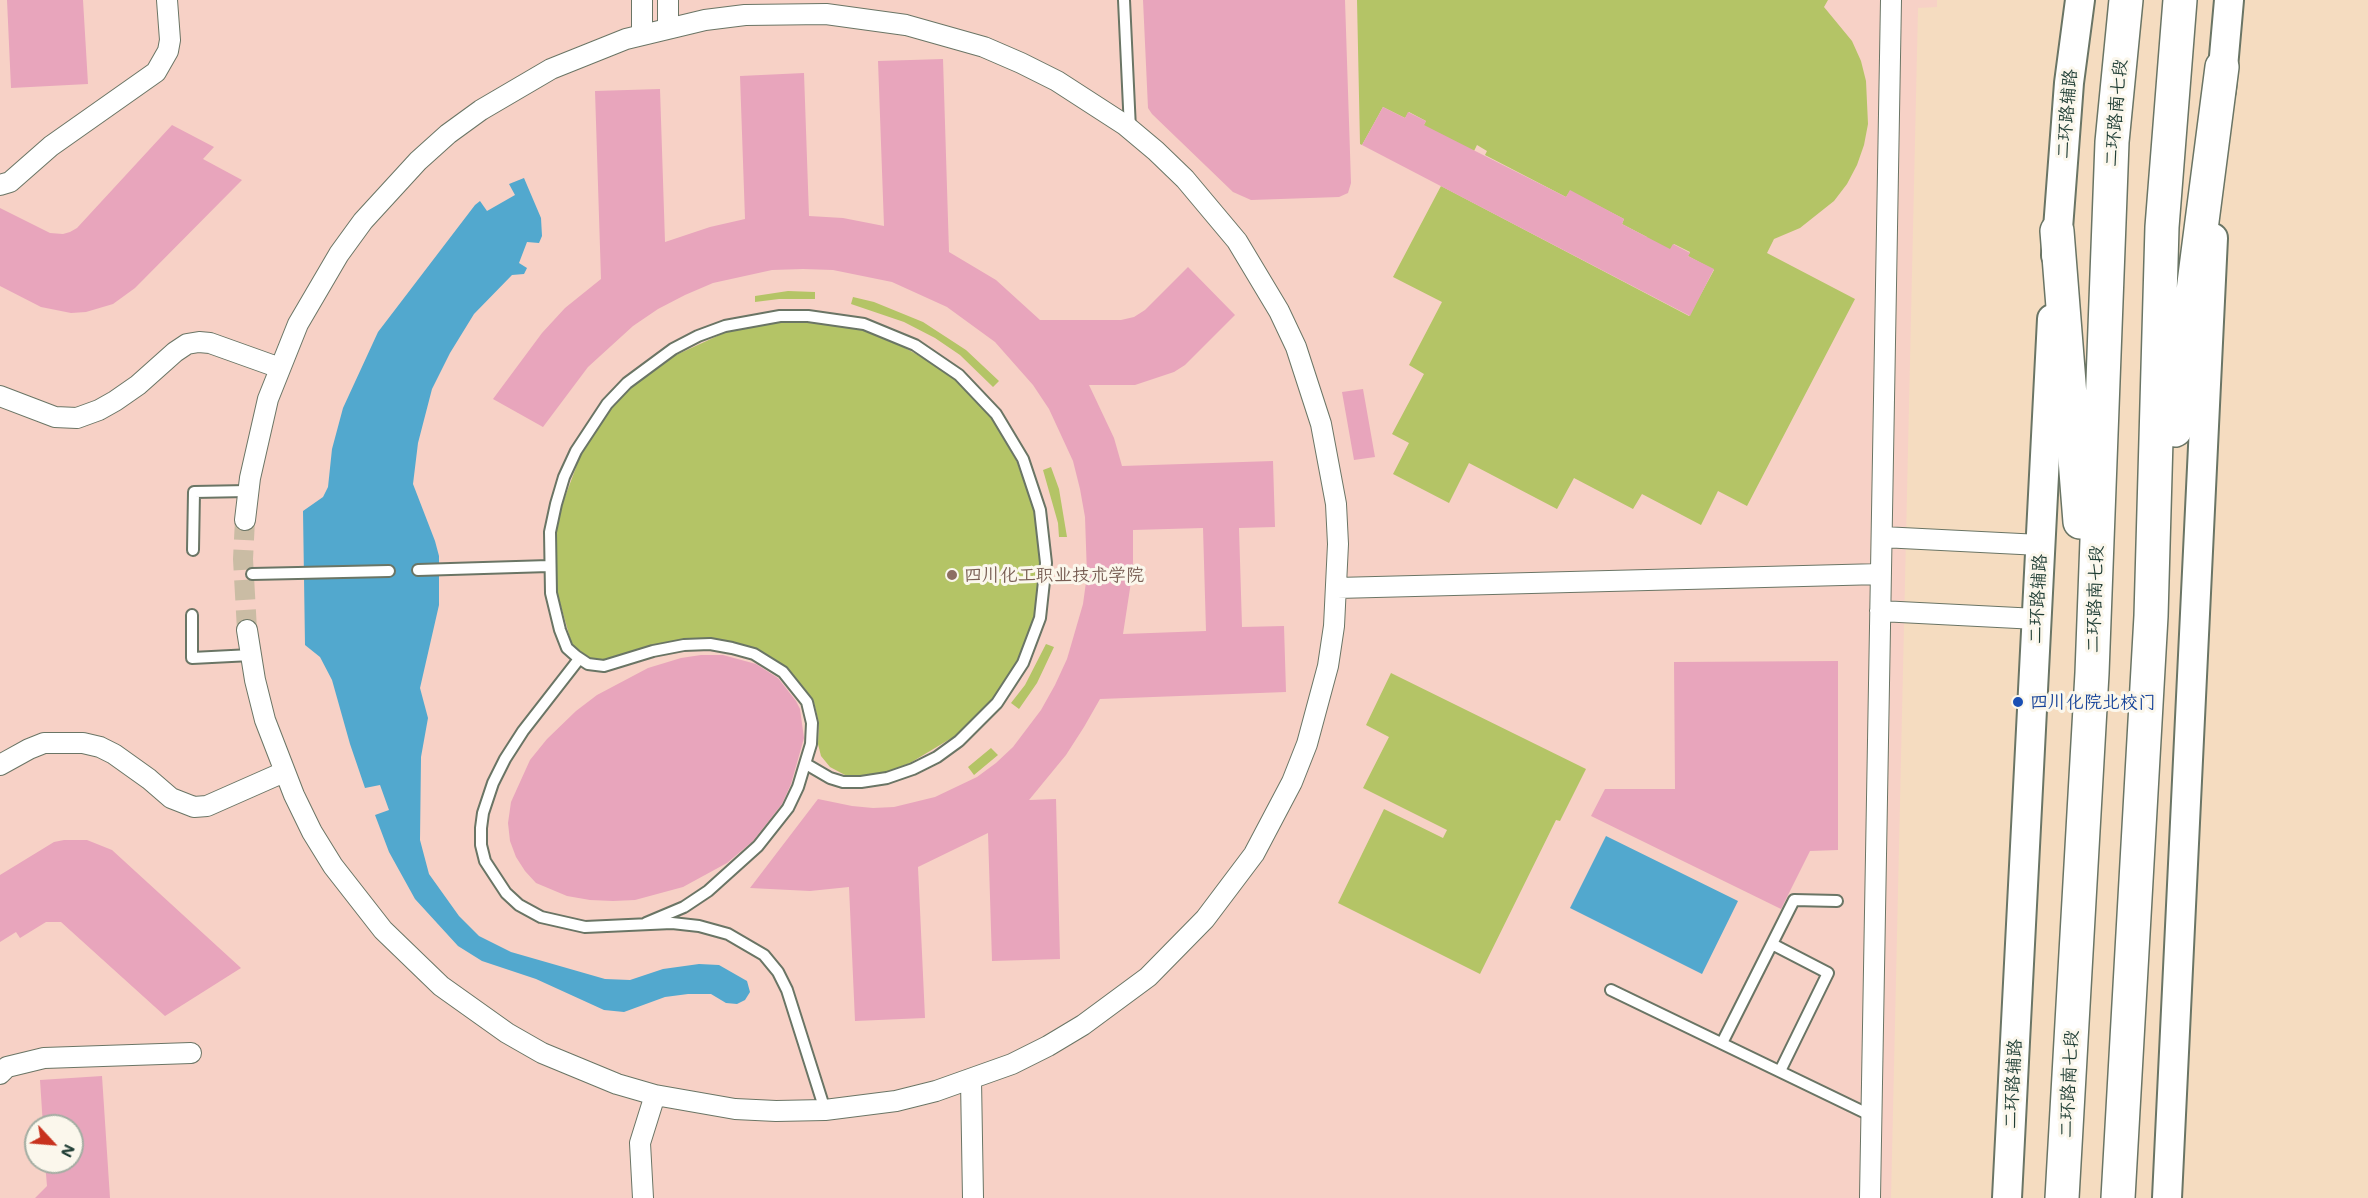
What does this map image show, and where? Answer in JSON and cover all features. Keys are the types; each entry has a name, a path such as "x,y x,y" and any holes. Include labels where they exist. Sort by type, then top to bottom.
{"highway":[{"name":"二环路南七段","path":"2062,1198 2092,673 2112,142 2126,0"},
{"path":"2118,1198 2151,616 2162,227 2180,0"},
{"path":"2151,616 2222,67"},
{"path":"2057,231 2092,673"}],"main road":[{"name":"二环路辅路","path":"2007,1198 2057,231 2069,83 2080,0"},
{"path":"2167,1198 2222,67 2229,0"}],"street":[{"path":"0,185 10,182 51,146 156,72 168,51 170,40 167,0"},
{"path":"642,0 642,34"},
{"path":"668,0 668,27"},
{"path":"1870,1198 1891,0"},
{"path":"245,520 258,439 280,368 298,324 339,254 363,221 418,161 473,116 515,88 588,53 668,27 705,20 785,13 846,16 906,25 984,47 1021,63 1085,98 1156,151 1185,179 1230,233 1259,275 1296,347 1316,405 1330,464 1336,514 1337,588 1328,666 1307,744 1274,818 1231,887 1178,949 1117,1002 1048,1046 1012,1064 971,1080 896,1101 825,1110 776,1112 735,1109 655,1095 579,1070 542,1053 479,1015 441,986 397,945 357,899 312,831 284,772 265,720 247,630"},
{"path":"0,396 55,417 77,418 115,401 138,385 175,352 187,344 199,342 210,343 280,368"},
{"path":"1882,537 2040,545"},
{"path":"1337,588 1881,574"},
{"path":"1880,611 2037,619"},
{"path":"0,765 44,743 83,743 100,747 114,754 171,798 194,807 207,806 284,772"},
{"path":"0,1074 7,1067 44,1058 191,1053"},
{"path":"971,1080 973,1198"},
{"path":"642,1198 640,1143 655,1095"}],"lane":[{"path":"1124,0 1130,130"},
{"path":"646,923 692,902 738,867 759,846 788,808 798,787 811,744 812,723 807,702 783,672 754,654 710,644 684,645 653,651 604,666 588,664 579,659 567,648 551,594 550,532 556,504 564,477 590,426 634,377 673,349 725,326 780,316 808,315 864,324 899,337 938,359 959,375 990,407 1023,459 1038,501 1046,563 1041,609 1033,641 1023,663 997,703 959,741 937,757 887,778 861,782 843,782 830,778 806,764"},
{"path":"193,550 194,492 248,491"},
{"path":"418,570 549,566"},
{"path":"252,574 389,571"},
{"path":"192,615 192,658 251,655"},
{"path":"579,659 546,699 505,759 493,783 483,813 480,845 485,861 506,893 519,905 542,917 585,927 672,923 728,934 764,955 778,972 787,990 825,1110"},
{"path":"1722,1043 1794,900 1837,901"},
{"path":"1772,944 1828,973 1780,1071"},
{"path":"1611,990 1872,1116"}],"shaded area":[{"name":"四川化工职业技术学院","path":"0,0 1937,0 1937,7 1918,8 1891,1198 0,1198"}],"green space":[{"path":"1357,0 1828,0 1824,7 1852,41 1861,61 1866,81 1868,124 1864,145 1847,184 1834,201 1800,228 1774,239 1767,253 1855,299 1747,506 1718,491 1701,525 1642,494 1633,509 1574,478 1557,509 1469,463 1449,503 1393,474 1409,443 1392,434 1424,374 1409,365 1442,302 1393,277 1441,186 1689,316 1714,270 1688,256 1690,252 1674,244 1664,262 1641,250 1647,237 1622,224 1624,219 1570,191 1566,197 1485,155 1487,151 1477,145 1474,151 1416,140 1426,121 1409,112 1405,118 1383,107 1362,145 1360,144"},
{"path":"788,291 815,292 815,299 755,302 755,296"},
{"path":"853,297 874,302 923,322 966,350 999,381 993,387 960,355 935,338 904,322 851,304"},
{"path":"781,322 836,324 862,330 889,339 934,364 955,380 991,417 1017,462 1034,511 1040,563 1038,589 1034,616 1018,660 993,700 955,736 910,763 886,772 861,776 845,775 830,767 821,756 818,744 819,723 813,699 787,667 757,649 710,638 683,639 651,645 604,660 590,658 572,645 557,592 556,533 562,505 581,454 612,408 631,388 676,355 726,332"},
{"path":"1051,467 1059,489 1067,537 1059,537 1058,523 1043,470"},
{"path":"1046,644 1054,647 1037,683 1019,709 1011,703 1025,685"},
{"path":"1391,673 1586,769 1560,821 1556,820 1480,974 1338,903 1384,809 1443,838 1447,830 1363,788 1389,737 1366,725"},
{"path":"991,748 998,755 974,775 968,767"}],"water":[{"path":"524,178 541,218 542,236 539,243 527,242 519,263 527,268 524,274 512,275 474,314 450,353 432,389 418,443 413,484 439,556 439,605 420,688 428,718 421,757 420,840 429,874 459,916 479,936 511,952 605,979 630,980 663,969 699,964 719,965 747,981 750,992 745,1000 737,1004 726,1003 711,994 688,994 665,997 624,1012 604,1010 536,979 482,961 458,946 415,899 389,852 375,815 389,810 380,785 365,788 332,680 320,657 305,645 303,511 323,497 328,487 332,449 343,408 378,332 475,205 480,201 487,211 515,195 509,184"},
{"path":"1606,836 1738,901 1702,974 1570,908"}],"building":[{"path":"7,0 83,0 88,84 11,88"},
{"path":"1143,0 1345,0 1351,183 1348,193 1339,197 1251,200 1233,192 1148,108"},
{"path":"943,59 949,252 996,280 1040,320 1121,320 1134,317 1145,310 1188,267 1235,315 1185,365 1174,372 1135,385 1089,385 1114,438 1122,466 1273,461 1275,527 1239,528 1242,627 1284,626 1286,692 1100,699 1066,755 1029,800 1056,799 1060,959 992,961 988,833 918,867 925,1018 855,1021 849,887 810,891 750,888 818,799 873,808 894,807 935,797 977,777 996,763 1013,747 1041,710 1067,659 1083,604 1087,575 1085,517 1080,489 1073,461 1049,409 1033,385 995,342 947,307 892,282 833,270 803,269 772,270 713,283 658,309 633,326 588,367 543,427 493,399 542,333 565,308 601,279 595,91 660,89 665,242 710,227 745,219 740,76 804,73 809,216 843,218 884,226 878,61","holes":["1203,528 1206,631 1123,634 1133,569 1133,530"]},
{"path":"1383,107 1405,118 1408,112 1426,121 1424,125 1566,197 1570,190 1624,219 1622,224 1670,249 1673,244 1690,253 1688,256 1714,269 1690,316 1362,145"},
{"path":"172,125 214,147 203,159 242,180 135,288 113,304 86,312 71,313 41,307 0,286 0,208 50,233 70,232 77,228"},
{"path":"1363,389 1375,457 1354,460 1342,392"},
{"path":"723,655 756,664 778,678 796,701 800,709 804,738 791,784 782,804 753,841 727,863 683,887 635,900 613,901 567,896 536,883 516,857 510,841 508,823 511,802 530,760 547,739 576,711 597,695 648,668 681,658"},
{"path":"1838,661 1838,850 1810,851 1781,909 1591,816 1605,789 1675,789 1674,662"},
{"path":"87,840 112,850 241,968 165,1016 61,922 46,922 20,938 16,932 0,942 0,875 54,842"},
{"path":"102,1076 110,1198 35,1198 47,1186 46,1174 84,1174 84,1114 42,1114 40,1080"}],"tunnel":[{"path":"245,520 243,559 247,630"}],"place":[{"name":"四川化工职业技术学院","path":"952,575"},
{"name":"四川化院北校门","path":"2018,702"}]}
